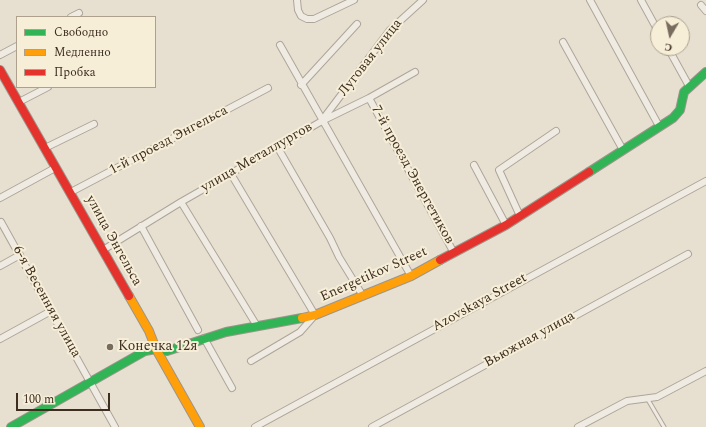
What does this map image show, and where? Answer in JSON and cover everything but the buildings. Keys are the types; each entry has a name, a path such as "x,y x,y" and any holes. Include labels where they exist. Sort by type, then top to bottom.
{"street":[{"path":"297,0 298,10 301,16 307,19 314,19 354,0"},
{"path":"590,0 659,126"},
{"path":"641,0 650,16"},
{"name":"Луговая улица","path":"322,121 390,30 420,1"},
{"path":"701,5 706,11"},
{"path":"73,16 79,13"},
{"path":"301,85 357,24"},
{"path":"562,42 623,150"},
{"path":"280,45 301,85 411,276"},
{"path":"0,55 16,47"},
{"path":"672,56 689,86"},
{"name":"улица Энгельса","path":"0,70 46,148 55,168 149,331 156,349 200,427"},
{"name":"улица Металлургов","path":"103,250 181,202 278,148 322,121 369,98 415,72"},
{"name":"Energetikov Street","path":"11,427 92,382 136,355 156,349 167,351 204,338 315,315 411,276 520,216 673,118 680,110 684,92 706,72"},
{"path":"19,102 46,88"},
{"name":"1-й проезд Энгельса","path":"70,192 268,88"},
{"name":"7-й проезд Энергетиков","path":"369,98 454,253"},
{"path":"46,148 94,124"},
{"path":"520,216 499,170 556,131"},
{"path":"278,148 330,238 339,257 363,296"},
{"path":"474,165 506,224"},
{"path":"0,198 55,168"},
{"path":"231,174 315,315 300,332 251,361"},
{"name":"Azovskaya Street","path":"255,427 706,181"},
{"path":"181,202 257,326"},
{"name":"6-я Весенняя улица","path":"1,222 92,382 115,427"},
{"path":"141,226 198,330"},
{"name":"Вьюжная улица","path":"372,427 688,254"},
{"path":"0,266 20,255"},
{"path":"0,340 51,311"},
{"path":"204,338 232,388"},
{"path":"578,427 627,401 657,397 706,371"}],"lane":[{"path":"648,398 664,427"}],"traffic: fast":[{"path":"589,172 673,118 680,110 684,92 706,72"},
{"path":"11,427 145,351 156,349 167,351 226,332 302,318"}],"traffic: slow":[{"path":"302,318 315,315 411,276 440,260"},
{"path":"129,296 149,331 156,349 200,427"}],"traffic: jam":[{"path":"0,70 129,296"},
{"path":"440,260 506,225 589,172"}],"place":[{"name":"Конечка 12я","path":"110,347"}]}
